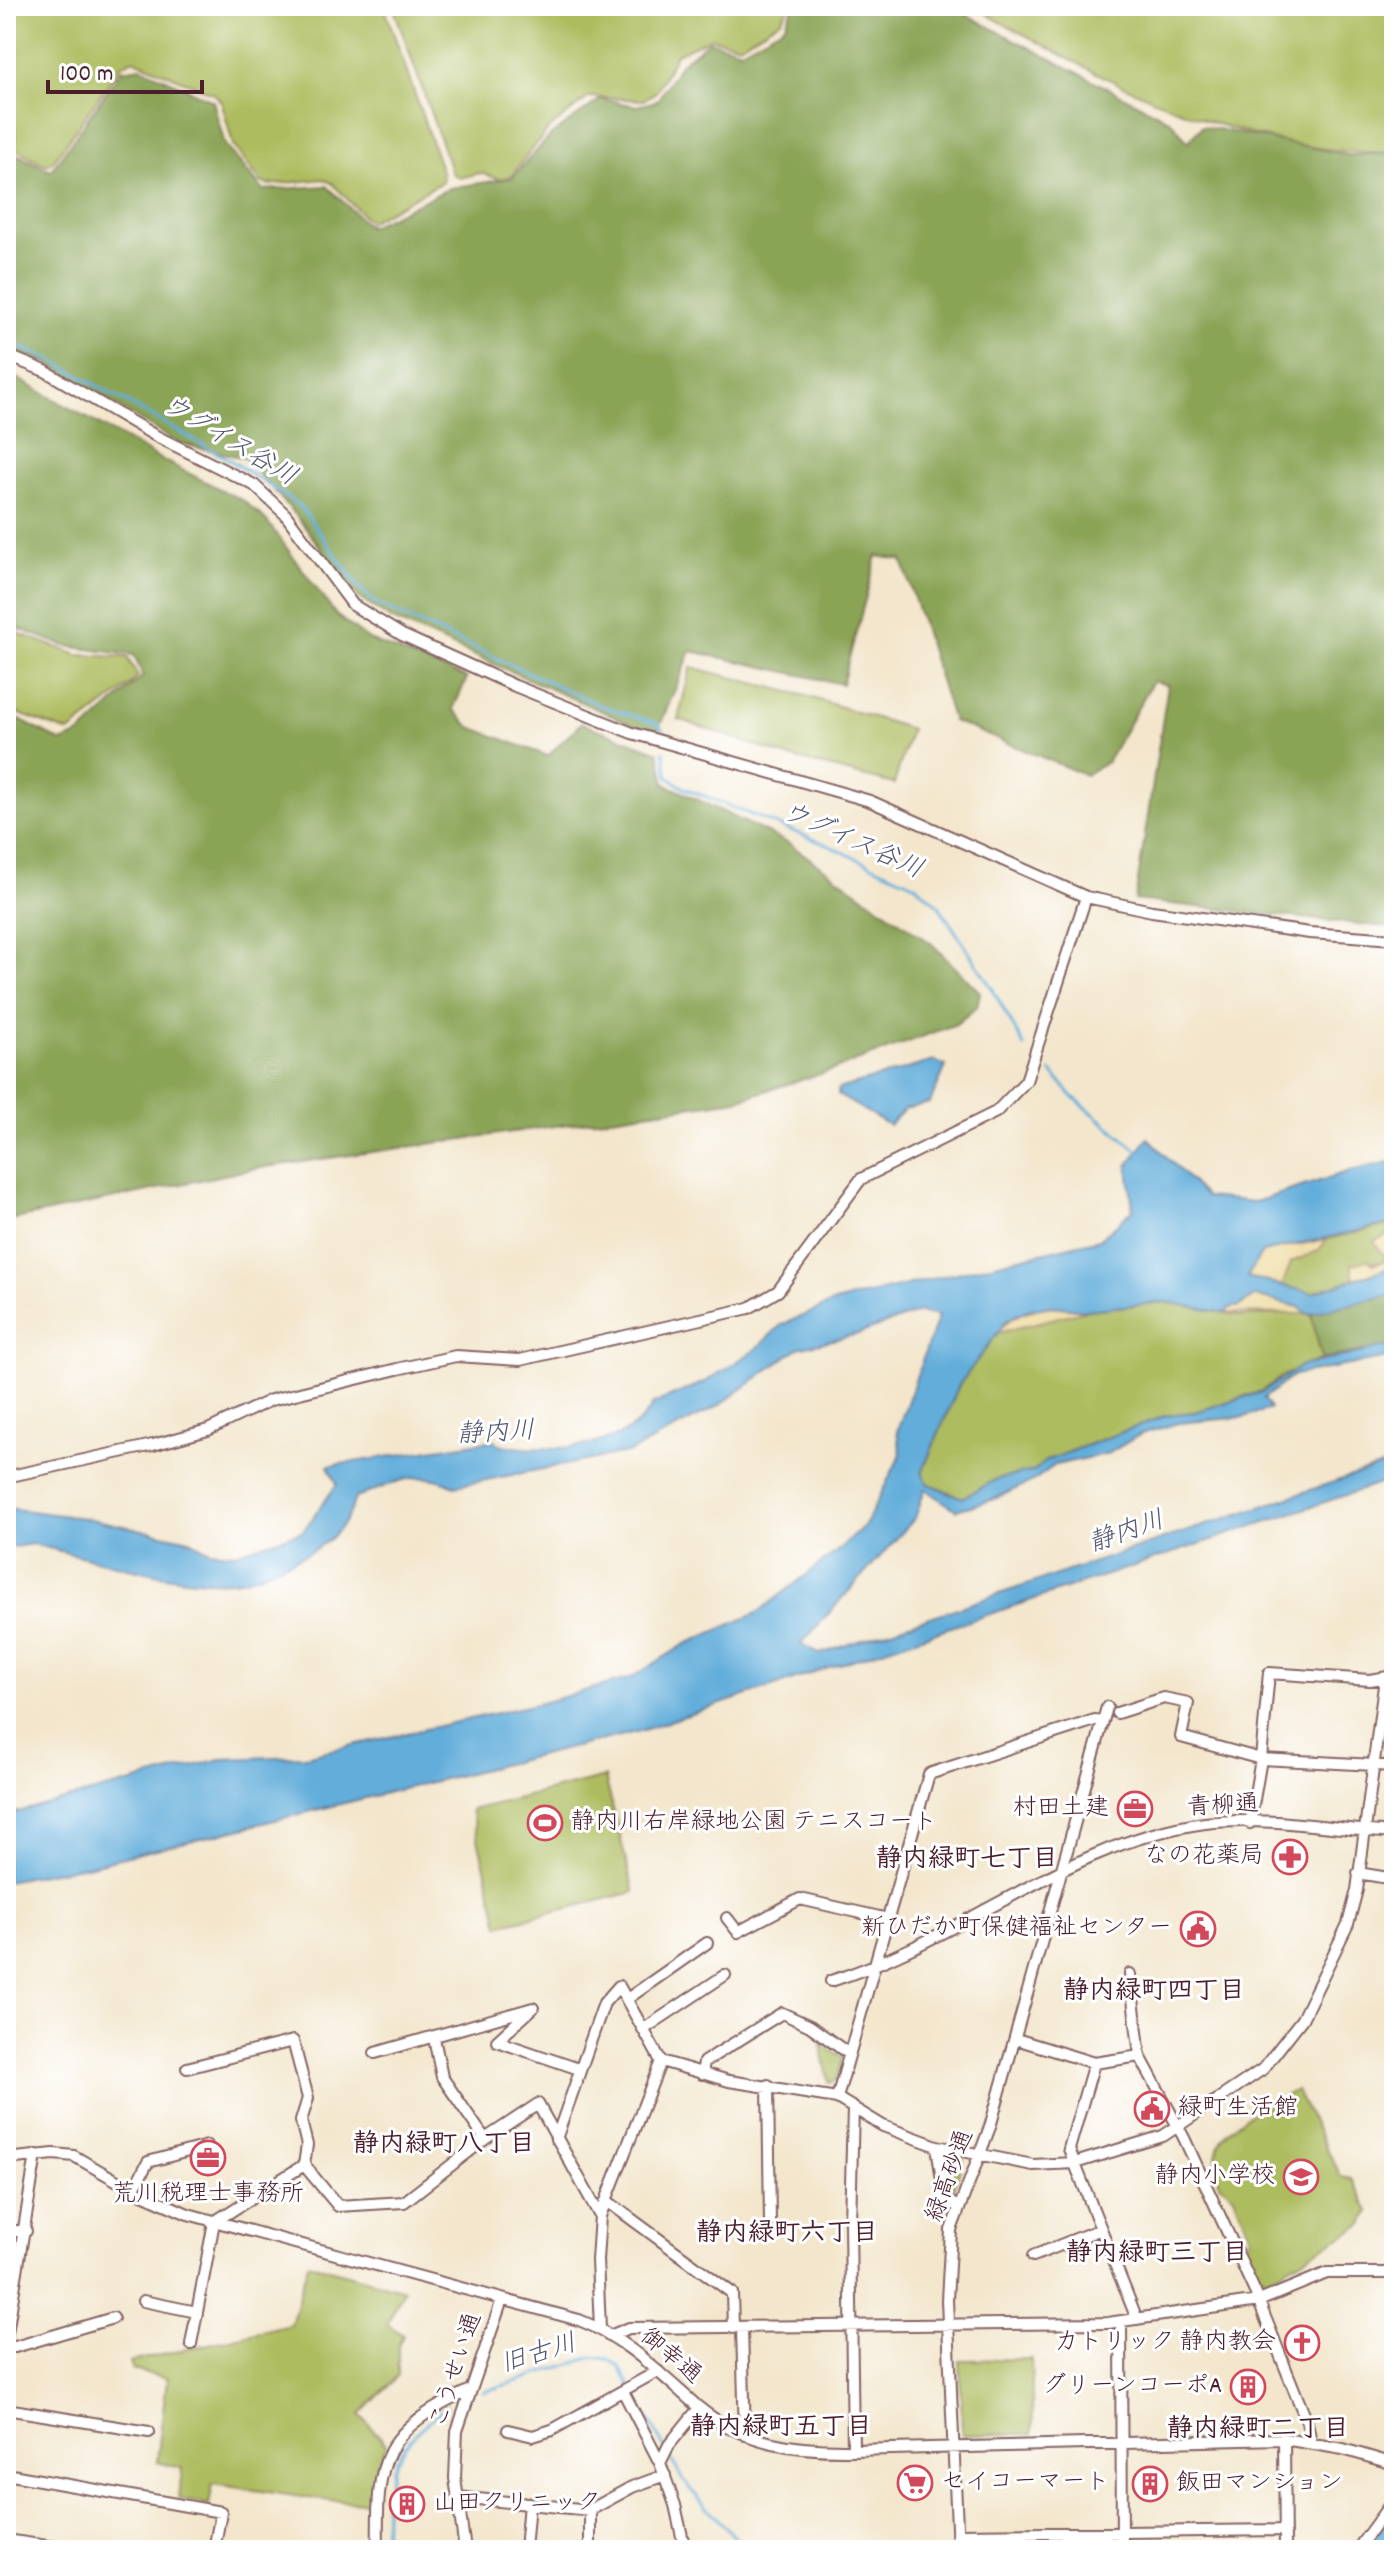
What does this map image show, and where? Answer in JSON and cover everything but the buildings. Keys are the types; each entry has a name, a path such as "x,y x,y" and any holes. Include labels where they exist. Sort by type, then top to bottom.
{"street":[{"path":"6,355 85,392 154,435 254,485 285,514 353,605 379,624 515,686 632,733 870,801 1086,897 1152,911 1310,933 1394,939"},
{"path":"6,1477 208,1430 271,1400 412,1365 456,1356 520,1360 749,1308 778,1291 861,1179 996,1112 1026,1081 1086,897"},
{"path":"556,2139 604,2003 619,1986 661,2061 702,2074 837,2098 883,2126 937,2146 1033,2165 1075,2163 1179,2128 1252,2078 1296,2030 1348,1924 1390,1677 1269,1673 1261,1759 1250,1823"},
{"name":"緑高砂通","path":"958,2550 947,2268 958,2206 1016,2039 1062,1872 1112,1710 1164,1698 1188,1703 1181,1737 1261,1759"},
{"path":"837,2098 929,1774 1095,1720"},
{"path":"1261,1759 1394,1766"},
{"name":"青柳通","path":"831,1981 874,1968 1062,1872 1143,1837 1207,1823 1394,1833"},
{"path":"1358,1873 1394,1879"},
{"path":"727,1918 738,1932 800,1899 888,1919"},
{"path":"627,1999 707,1943"},
{"path":"1130,1974 1140,2056 1179,2128 1259,2301 1307,2422 1311,2442"},
{"path":"644,2029 725,1975"},
{"path":"375,2053 533,2008 497,2041 579,2069"},
{"path":"702,2074 704,2062 782,2013 810,2026 849,2054"},
{"path":"434,2038 442,2077 485,2139"},
{"path":"1016,2039 1094,2063 1140,2056"},
{"path":"187,2068 293,2041 308,2098 301,2121 307,2145 304,2165 338,2206 404,2202 485,2139 538,2104 600,2216"},
{"path":"600,2328 597,2260 600,2216 661,2061"},
{"path":"1094,2063 1069,2149 1137,2319"},
{"path":"768,2085 770,2221"},
{"path":"853,2108 850,2326 853,2450"},
{"path":"133,2190 148,2162 207,2146"},
{"path":"937,2146 945,2201 958,2206"},
{"path":"6,2339 36,2155"},
{"name":"御幸通","path":"6,2159 36,2155 74,2156 133,2190 214,2222 600,2328 658,2371 699,2408 745,2435 789,2448 853,2450 1284,2439 1311,2442 1394,2464"},
{"path":"191,2344 214,2222 304,2165"},
{"path":"607,2201 732,2293 745,2435"},
{"path":"1033,2256 1101,2229"},
{"path":"6,2231 26,2231"},
{"path":"612,2335 629,2328 948,2327 1121,2322 1259,2301 1327,2273 1394,2273"},
{"name":"こうせい通","path":"465,2550 457,2497 455,2445 470,2390 502,2300"},
{"path":"143,2301 197,2312"},
{"path":"6,2347 113,2318"},
{"path":"1121,2322 1122,2550"},
{"path":"508,2430 533,2436 552,2430 658,2371"},
{"path":"627,2389 662,2458 685,2550"},
{"path":"378,2550 377,2486 395,2442 426,2411 470,2390"},
{"path":"662,2458 699,2408"},
{"path":"6,2409 149,2432"},
{"path":"1284,2439 1285,2550"},
{"path":"6,2474 221,2512 214,2550"},
{"path":"457,2497 590,2510 632,2487 665,2475"},
{"path":"1357,2550 1394,2499"},
{"path":"525,2550 529,2503"},
{"path":"590,2510 590,2550"},
{"path":"957,2534 1285,2530"},
{"path":"6,2540 74,2550"}],"green space":[{"path":"6,6 384,6 443,175 442,182 369,222 332,183 323,179 268,185 261,182 233,145 222,103 215,94 133,59 122,65 52,163 45,165 16,149"},
{"path":"393,6 790,6 781,20 739,45 711,38 676,54 656,92 643,100 589,97 547,131 511,176 500,179 480,173 460,178 452,173"},
{"path":"794,6 960,6 961,12 1171,121 1188,142 1202,126 1349,155 1394,153 1394,928 1135,900 1168,685 1153,681 1107,762 1085,775 953,721 902,560 877,556 842,684 691,651 656,735 393,620 360,599 294,513 245,458 177,443 47,363 6,348 6,149 51,171 122,70 141,67 213,101 225,145 263,190 327,186 369,227 450,188 512,178 551,135 601,99 637,106 657,101 681,63 709,41 741,50 784,26"},
{"path":"976,6 1394,6 1394,152 1348,151 1302,145 1210,122 1122,86"},
{"path":"6,372 164,461 244,501 266,520 336,615 369,640 467,678 453,709 470,727 548,756 581,723 659,752 665,784 788,843 932,944 980,992 977,1007 956,1024 827,1072 737,1100 252,1169 6,1221 6,713 62,742 80,734 143,676 134,655 65,646 6,624"},
{"path":"6,629 78,655 127,657 138,676 69,732 6,709"},
{"path":"691,667 806,696 911,729 894,784 789,757 678,719"},
{"path":"1392,1224 1388,1235 1389,1255 1383,1262 1352,1264 1354,1279 1313,1293 1282,1286 1291,1262 1318,1251 1327,1239"},
{"path":"1394,1294 1394,1345 1322,1359 1311,1313"},
{"path":"1166,1302 1241,1316 1311,1313 1322,1359 1282,1376 1262,1391 1195,1412 1167,1415 1046,1461 1034,1471 995,1480 962,1498 927,1483 922,1472 959,1385 997,1333 1086,1310"},
{"path":"605,1777 634,1892 499,1925 471,1810"},
{"path":"821,2044 843,2057 837,2080 829,2083"},
{"path":"1296,2090 1341,2176 1351,2178 1369,2211 1363,2224 1269,2278 1255,2273 1244,2250 1251,2236 1234,2196 1220,2184 1216,2165 1218,2149 1225,2136 1249,2115"},
{"path":"942,2153 964,2158 949,2200"},
{"path":"308,2263 404,2290 387,2324 403,2335 398,2346 398,2375 360,2415 387,2445 375,2470 370,2502 322,2500 213,2484 209,2505 179,2499 182,2468 157,2462 167,2378 133,2370 130,2362 291,2325"},
{"path":"1031,2359 1033,2434 962,2435 960,2360"}],"sand":[{"path":"1394,1223 1394,1266 1354,1279 1351,1264 1368,1260 1373,1264 1383,1262 1389,1255 1381,1253 1374,1241 1388,1235"},
{"path":"1327,1239 1318,1251 1291,1262 1282,1286 1247,1277 1262,1252"},
{"path":"1254,1296 1299,1307 1307,1314 1226,1313 1229,1308 1240,1306"},
{"path":"1052,1306 1086,1310 997,1333 1008,1321 1021,1314"}],"water":[{"path":"934,1061 946,1066 930,1103 905,1109 889,1125 838,1095 838,1089"},
{"path":"1148,1138 1206,1197 1255,1202 1350,1171 1394,1161 1394,1223 1262,1252 1247,1277 1313,1293 1394,1266 1394,1294 1307,1314 1299,1307 1254,1296 1240,1306 1229,1308 1226,1313 1166,1302 1086,1310 1052,1306 1027,1310 1007,1320 959,1385 922,1472 927,1483 962,1498 995,1480 1034,1471 1046,1461 1167,1415 1195,1412 1262,1392 1301,1366 1394,1345 1394,1357 1294,1375 1264,1398 1270,1409 1244,1417 1178,1423 1141,1434 1109,1453 1055,1465 1033,1481 992,1500 956,1510 925,1489 915,1518 801,1644 820,1654 1394,1462 1394,1479 640,1731 91,1865 6,1881 6,1815 221,1759 305,1756 545,1702 631,1678 684,1645 757,1613 836,1552 866,1524 901,1454 897,1431 938,1316 919,1312 858,1334 798,1348 720,1405 631,1452 455,1486 428,1478 393,1483 355,1498 340,1529 324,1543 304,1555 248,1578 200,1581 141,1571 32,1544 6,1548 6,1508 91,1519 190,1540 210,1551 235,1553 303,1531 337,1484 328,1466 494,1440 499,1445 539,1449 606,1440 642,1420 653,1404 705,1382 755,1350 781,1325 835,1302 1100,1239 1133,1210 1128,1166"}],"waterway":[{"name":"ウグイス谷川","path":"6,342 50,359 233,462 300,506 358,586 375,603 602,706 658,724 663,730"},
{"name":"ウグイス谷川","path":"664,751 668,777 684,788 825,844 916,885 939,906 992,988 1024,1046"},
{"name":"ウグイス谷川","path":"1051,1071 1071,1095 1139,1152"},
{"name":"旧古川","path":"483,2392 593,2357 607,2359 619,2366 664,2447"},
{"name":"旧古川","path":"385,2550 385,2504 393,2468 400,2452 412,2438 447,2407"},
{"name":"旧古川","path":"667,2454 690,2489 747,2550"},
{"path":"1368,2550 1394,2514"}],"place":[{"name":"村田土建","path":"1135,1809"},
{"name":"静内川右岸緑地公園 テニスコート","path":"545,1823"},
{"name":"なの花薬局","path":"1290,1857"},
{"name":"新ひだか町保健福祉センター","path":"1198,1929"},
{"name":"緑町生活館","path":"1152,2109"},
{"name":"荒川税理士事務所","path":"208,2158"},
{"name":"静内小学校","path":"1301,2177"},
{"name":"カトリック 静内教会","path":"1302,2343"},
{"name":"グリーンコーポA","path":"1248,2387"},
{"name":"セイコーマート","path":"915,2483"},
{"name":"飯田マンション","path":"1150,2484"},
{"name":"山田クリニック","path":"407,2504"}],"district":[{"name":"静内緑町七丁目","path":"967,1860"},
{"name":"静内緑町四丁目","path":"1154,1992"},
{"name":"静内緑町八丁目","path":"444,2145"},
{"name":"静内緑町六丁目","path":"787,2234"},
{"name":"静内緑町三丁目","path":"1157,2254"},
{"name":"静内緑町五丁目","path":"781,2428"},
{"name":"静内緑町二丁目","path":"1258,2430"}],"water label":[{"name":"静内川","path":"496,1434"},
{"name":"静内川","path":"1127,1533"}]}
